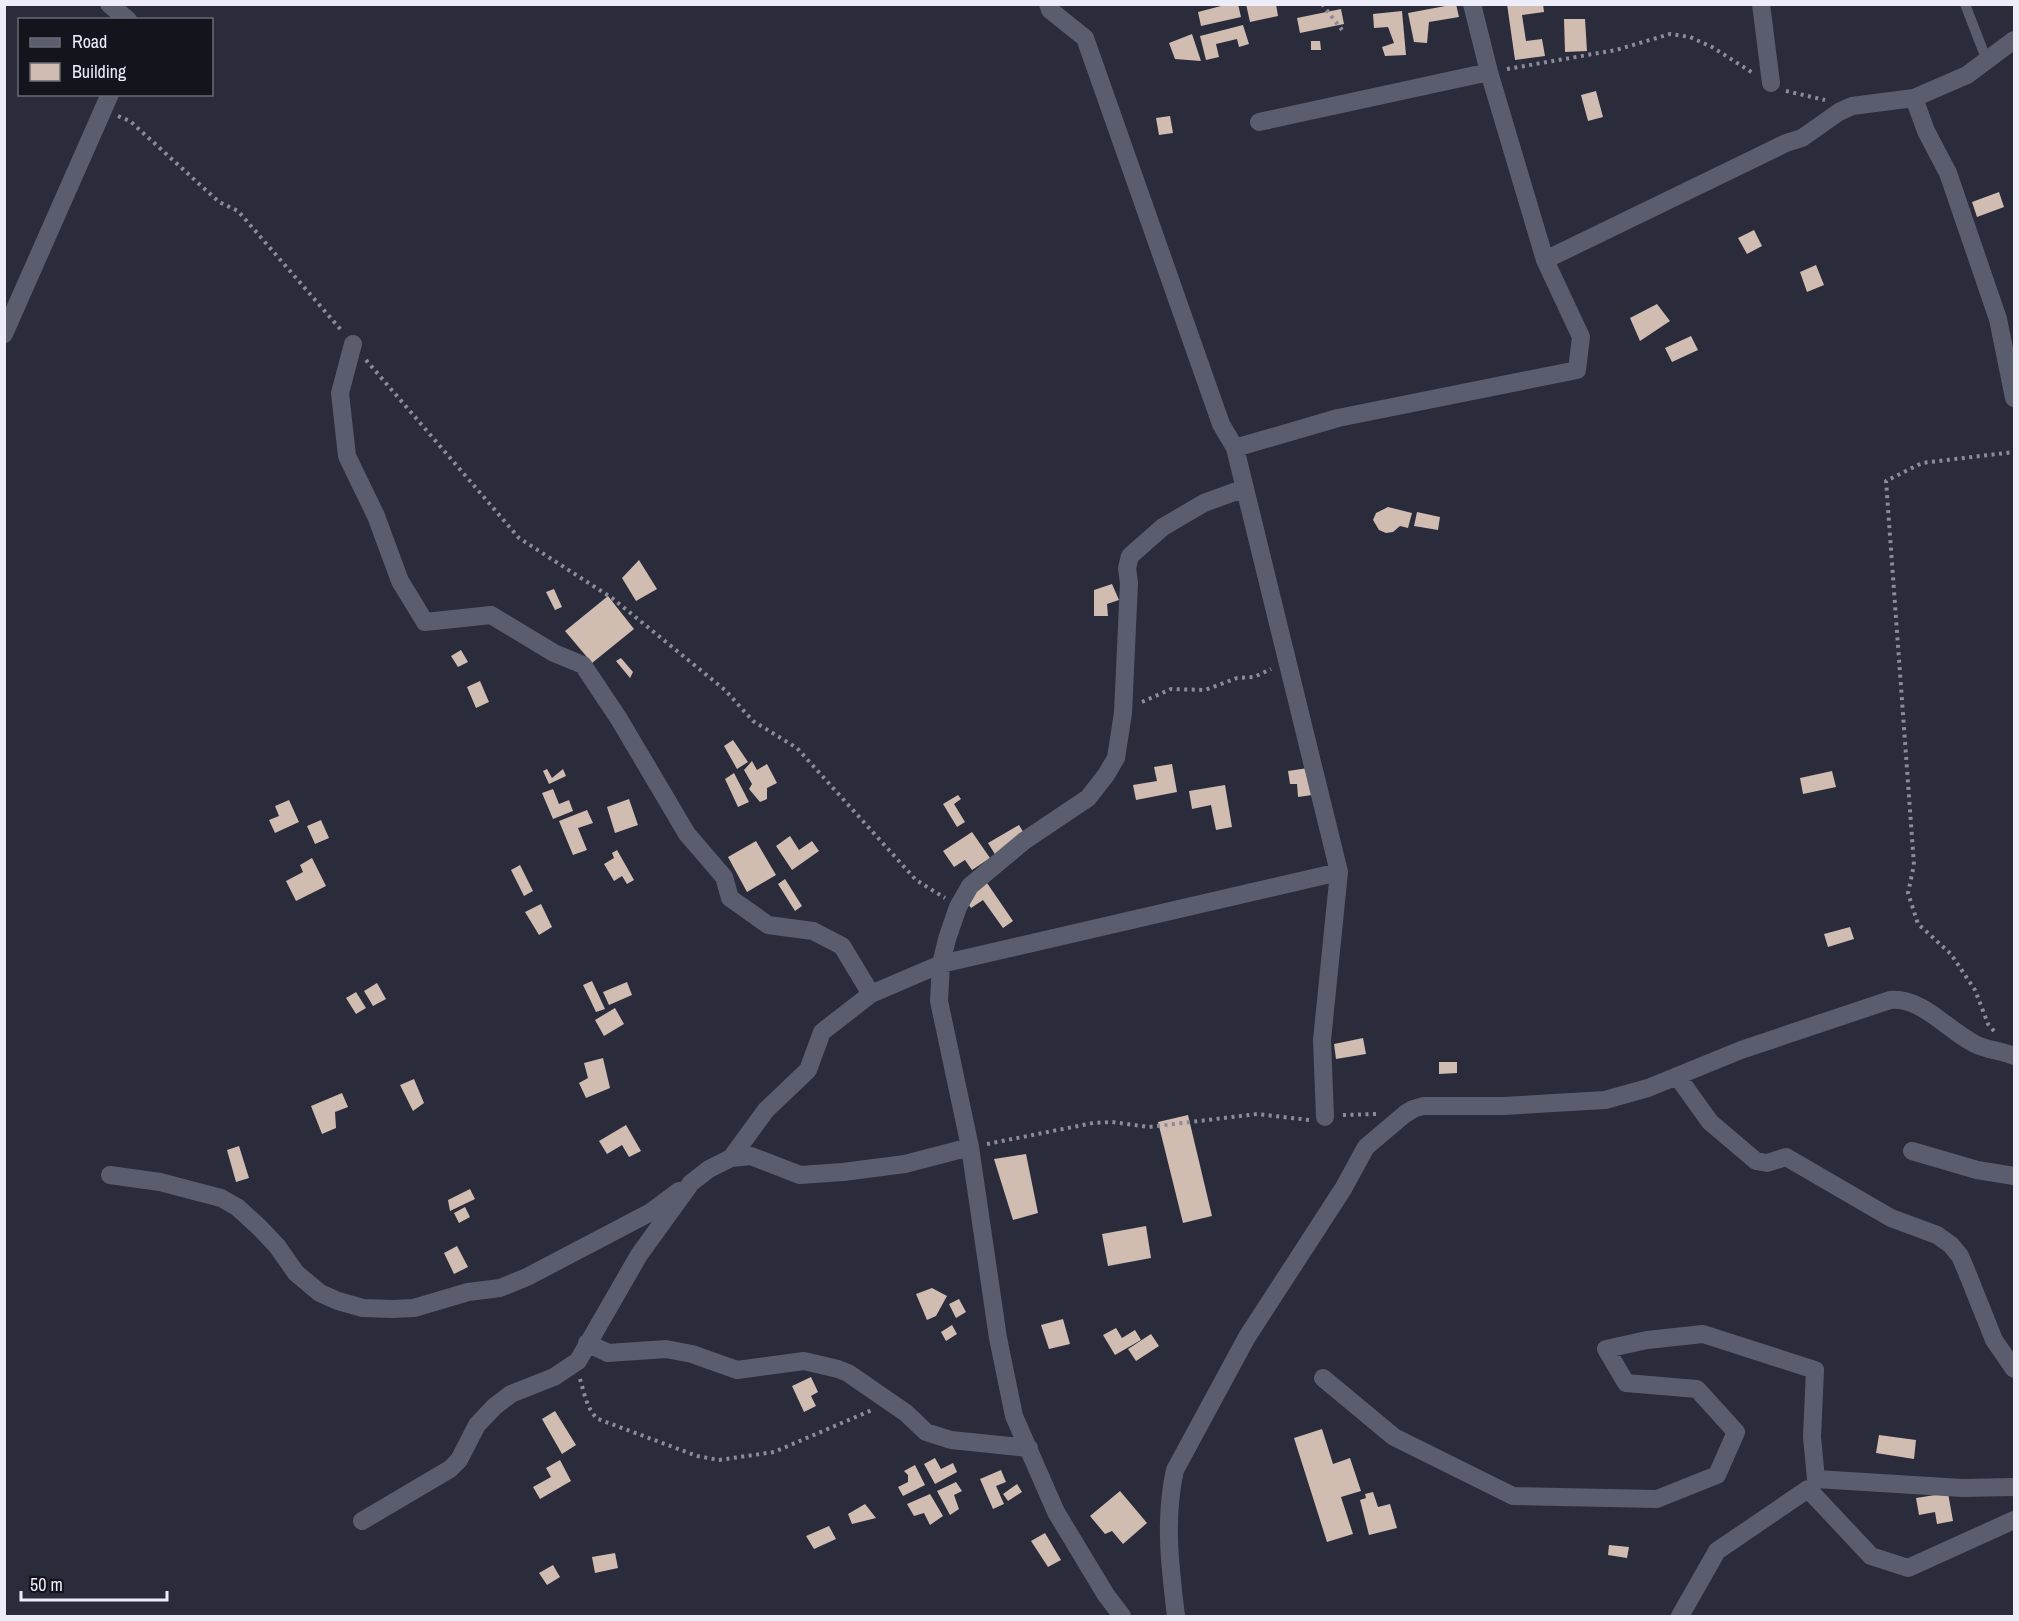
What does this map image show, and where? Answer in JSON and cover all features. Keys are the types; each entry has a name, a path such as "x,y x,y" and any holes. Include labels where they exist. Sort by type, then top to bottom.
{"street":[{"path":"109,4 126,18"},
{"path":"1048,4 1050,10 1085,38 1221,424 1235,448 1245,488 1339,872 1322,1040 1325,1118"},
{"path":"1235,448 1338,418 1577,370 1581,337 1545,260 1489,72 1472,4"},
{"path":"1761,4 1771,83"},
{"path":"1545,260 1775,148 1802,138 1839,112 1852,106 1914,98 1967,75 2014,40"},
{"path":"1259,122 1489,72"},
{"path":"1914,98 1926,131 1948,173 1998,319 2014,398"},
{"path":"4,334 107,102"},
{"path":"353,344 340,393 347,456 376,516 400,581 425,622 491,615 554,653 583,665 619,718 687,834 724,877 730,898 768,925 813,931 842,946 871,994"},
{"path":"1122,1617 1056,1512 1014,1416 998,1338 970,1147 939,1001 941,964 958,907 970,886 1024,841 1088,798 1116,758 1123,713 1129,583 1127,568 1130,556 1163,526 1204,503 1245,488"},
{"path":"731,1158 766,1110 808,1070 822,1032 871,994 941,964 1339,872"},
{"path":"1176,1617 1169,1564 1169,1494 1175,1470 1247,1337 1342,1189 1366,1147 1405,1114 1423,1106 1504,1106 1605,1100 1648,1088 1741,1050 1890,1000 1901,999 1913,1004 1976,1044 2013,1055"},
{"path":"1677,1076 1710,1122 1756,1161 1767,1163 1783,1156 1790,1158 1890,1218 1937,1235 1951,1245 1960,1256 1994,1340 2014,1369"},
{"path":"110,1175 160,1182 221,1198 237,1207 259,1227 277,1246 296,1273 320,1293 363,1308 393,1309 414,1308 468,1292 500,1288 527,1278 651,1212 709,1169 731,1158 751,1156 800,1175 905,1164 970,1147"},
{"path":"1912,1151 1977,1170 2014,1176"},
{"path":"362,1521 450,1469 459,1460 477,1425 494,1407 512,1394 555,1377 579,1361 587,1343 639,1255 690,1183"},
{"path":"1323,1378 1394,1437 1513,1496 1657,1499 1717,1475 1736,1432 1697,1389 1626,1383 1606,1349 1647,1340 1703,1334 1815,1370 1812,1437 1816,1479 1962,1488 2014,1487"},
{"path":"587,1343 608,1353 666,1349 692,1354 737,1370 804,1361 838,1369 848,1373 906,1413 926,1432 951,1440 1029,1448"},
{"path":"1680,1617 1717,1551 1808,1489 1871,1556 1908,1568 2014,1520"}],"lane":[{"path":"1965,4 1987,61"}],"path":[{"path":"1322,4 1342,30"},
{"path":"1489,72 1616,50 1670,34 1690,37 1712,47 1783,91 1852,106"},
{"path":"107,102 219,202 238,211 519,538 612,598 725,690 753,721 797,748 916,880 958,907"},
{"path":"2013,1055 1988,1024 1975,990 1951,954 1918,924 1908,893 1914,865 1886,481 1922,463 2014,452"},
{"path":"1123,713 1171,689 1205,690 1237,678 1254,677 1271,669 1280,631"},
{"path":"970,1147 1093,1123 1112,1122 1149,1127 1257,1114 1304,1120 1358,1114 1405,1114"},
{"path":"579,1361 579,1375 593,1415 598,1419 697,1456 719,1460 774,1452 889,1403"}],"building":[{"path":"1221,4 1238,4 1241,17 1201,26 1198,12 1221,6"},
{"path":"1246,4 1276,4 1278,16 1250,22"},
{"path":"1456,4 1459,17 1429,22 1427,43 1414,42 1408,13"},
{"path":"1507,4 1543,4 1544,12 1522,15 1526,41 1542,39 1545,56 1515,60"},
{"path":"1341,9 1344,24 1300,33 1297,18"},
{"path":"1402,11 1406,55 1385,56 1382,47 1394,43 1388,27 1374,28 1373,14"},
{"path":"1564,19 1585,19 1587,51 1565,52"},
{"path":"1243,25 1249,44 1239,47 1237,39 1216,44 1219,57 1206,60 1200,36"},
{"path":"1192,34 1201,61 1175,59 1169,43"},
{"path":"1311,41 1320,41 1321,50 1311,50"},
{"path":"1596,91 1603,117 1588,121 1581,95"},
{"path":"1170,116 1173,133 1159,135 1156,118"},
{"path":"1999,192 2004,207 1977,217 1972,202"},
{"path":"1754,230 1762,246 1747,254 1738,238"},
{"path":"1816,265 1824,285 1807,292 1800,272"},
{"path":"1657,304 1670,321 1640,341 1630,318"},
{"path":"1691,336 1698,350 1672,362 1665,348"},
{"path":"1388,507 1412,513 1408,528 1400,526 1393,532 1386,533 1379,530 1373,520 1376,513"},
{"path":"1417,512 1440,517 1438,530 1414,526"},
{"path":"639,560 657,589 636,601 622,578"},
{"path":"1112,584 1119,600 1107,604 1108,616 1094,616 1094,590"},
{"path":"554,589 562,607 555,610 546,592"},
{"path":"608,596 634,629 592,663 565,631"},
{"path":"461,650 468,662 458,667 451,656"},
{"path":"621,658 633,672 630,678 616,661"},
{"path":"480,681 489,702 476,708 467,687"},
{"path":"733,740 748,762 737,769 724,746"},
{"path":"752,761 757,770 767,764 777,783 767,788 767,799 760,802 749,789 752,784 744,770"},
{"path":"1172,764 1177,792 1136,800 1133,785 1157,781 1154,767"},
{"path":"1308,768 1312,795 1298,797 1297,784 1290,784 1288,771"},
{"path":"547,769 552,778 563,769 566,776 549,784 543,771"},
{"path":"1832,771 1836,787 1803,794 1800,778"},
{"path":"734,773 749,802 738,807 725,779"},
{"path":"1225,785 1232,827 1216,830 1211,805 1192,809 1189,791"},
{"path":"553,789 559,804 569,800 573,811 553,819 542,793"},
{"path":"958,795 961,799 954,804 965,822 957,827 943,804"},
{"path":"629,799 638,825 615,833 607,807"},
{"path":"289,800 299,822 275,833 269,820 279,816 275,806"},
{"path":"587,810 593,823 578,828 587,850 573,855 559,821"},
{"path":"321,820 329,838 315,844 307,826"},
{"path":"1019,825 1032,846 996,856 988,843"},
{"path":"972,832 990,858 972,870 965,860 954,867 943,851"},
{"path":"790,836 799,850 812,841 819,851 792,870 776,846"},
{"path":"756,841 776,875 747,892 728,857"},
{"path":"617,850 634,880 627,884 622,876 614,881 604,864 614,858 612,853"},
{"path":"312,858 326,886 296,901 286,881 303,872 300,865"},
{"path":"520,865 533,891 524,896 511,870"},
{"path":"785,879 802,906 795,911 778,884"},
{"path":"987,883 1013,921 1003,928 983,900 971,908 965,899"},
{"path":"541,904 552,927 539,935 525,912"},
{"path":"1850,927 1854,939 1828,947 1824,934"},
{"path":"592,981 605,1009 596,1012 583,985"},
{"path":"627,982 632,995 609,1005 603,992"},
{"path":"377,983 386,999 373,1006 364,991"},
{"path":"356,992 366,1008 356,1014 346,998"},
{"path":"615,1008 624,1024 604,1036 595,1020"},
{"path":"1363,1038 1366,1054 1336,1059 1334,1044"},
{"path":"603,1058 610,1088 586,1098 579,1083 588,1078 584,1063"},
{"path":"1439,1062 1457,1062 1457,1073 1439,1074"},
{"path":"414,1079 424,1103 413,1111 400,1085"},
{"path":"342,1093 348,1107 335,1112 336,1128 322,1134 311,1106"},
{"path":"1188,1115 1212,1216 1183,1223 1158,1122"},
{"path":"626,1125 641,1151 629,1157 622,1145 607,1154 599,1141"},
{"path":"239,1146 249,1178 236,1182 227,1150"},
{"path":"1026,1154 1038,1213 1013,1220 994,1159"},
{"path":"470,1189 475,1199 450,1211 448,1200"},
{"path":"465,1207 470,1217 459,1223 454,1213"},
{"path":"1146,1226 1151,1258 1108,1266 1102,1234"},
{"path":"457,1246 468,1267 454,1274 444,1253"},
{"path":"932,1288 947,1296 936,1316 927,1320 916,1294"},
{"path":"959,1299 966,1312 956,1318 949,1304"},
{"path":"1063,1319 1070,1344 1049,1349 1041,1325"},
{"path":"952,1325 957,1334 946,1341 941,1332"},
{"path":"1116,1328 1122,1338 1135,1330 1141,1340 1115,1355 1103,1335"},
{"path":"1151,1334 1159,1346 1136,1361 1128,1349"},
{"path":"811,1377 818,1392 811,1396 816,1406 804,1412 792,1386"},
{"path":"555,1411 576,1445 562,1454 542,1419"},
{"path":"1322,1429 1333,1464 1350,1458 1361,1491 1341,1497 1353,1534 1327,1542 1294,1438"},
{"path":"1879,1435 1916,1440 1914,1459 1876,1453"},
{"path":"935,1458 941,1469 953,1463 957,1472 935,1484 924,1464"},
{"path":"560,1460 571,1481 540,1499 533,1487 551,1477 546,1468"},
{"path":"915,1465 925,1485 903,1496 898,1487 908,1482 908,1475 904,1471"},
{"path":"1001,1470 1006,1482 996,1486 1004,1504 993,1509 980,1479"},
{"path":"956,1482 962,1491 954,1495 959,1509 950,1515 937,1491"},
{"path":"1017,1484 1022,1492 1008,1501 1003,1494"},
{"path":"1120,1491 1147,1523 1123,1544 1112,1531 1105,1534 1090,1516"},
{"path":"1373,1492 1378,1507 1390,1504 1397,1528 1369,1535 1360,1500 1366,1498 1365,1494"},
{"path":"1948,1493 1953,1521 1937,1524 1935,1512 1919,1515 1916,1498"},
{"path":"930,1494 943,1516 930,1525 924,1513 914,1516 907,1504"},
{"path":"865,1504 876,1518 852,1524 848,1514"},
{"path":"829,1526 836,1539 814,1549 806,1536"},
{"path":"1045,1533 1061,1560 1048,1567 1031,1541"},
{"path":"1609,1545 1629,1547 1627,1558 1608,1555"},
{"path":"615,1553 618,1568 595,1573 592,1557"},
{"path":"553,1565 560,1577 547,1585 539,1573"}]}
